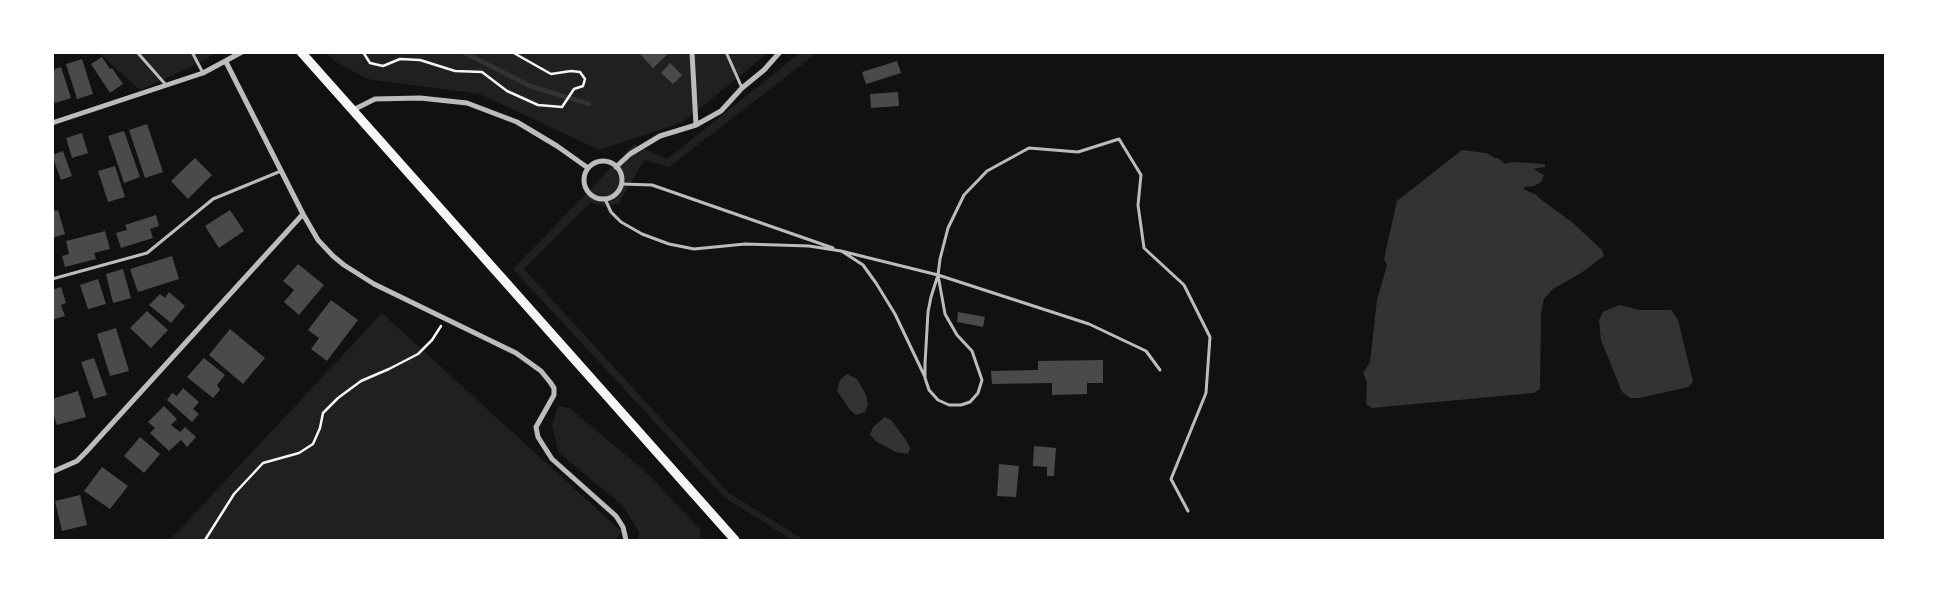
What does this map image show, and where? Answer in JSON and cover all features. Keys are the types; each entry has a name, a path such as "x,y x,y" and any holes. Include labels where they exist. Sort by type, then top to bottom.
{"main road":[{"path":"301,52 731,539"}],"street":[{"path":"52,123 167,86 226,62 242,52"},
{"path":"692,52 696,125"},
{"path":"616,167 630,154 660,136 696,125 721,112 742,88 764,70 780,52"},
{"path":"226,62 318,240 344,265 374,284 516,353 541,371 554,388 554,395 536,427 538,438 552,459 616,516 623,527 626,540"},
{"path":"353,110 375,99 420,98 468,103 517,122 557,146 588,168"},
{"path":"599,162 611,163 616,167 622,177 622,184 616,194 605,199 598,199 588,192 584,180 588,168 599,162"},
{"path":"52,472 66,467 82,457 303,214"}],"lane":[{"path":"137,52 167,86"},
{"path":"192,52 202,72"},
{"path":"726,52 742,88"},
{"path":"925,378 928,312 948,228 964,196 987,171 1029,148 1078,152 1119,139 1141,175 1138,205 1144,248 1184,285 1210,337 1206,394 1171,480 1188,511"},
{"path":"52,279 147,253 213,199 281,171"},
{"path":"622,184 652,185 841,251 938,275 1089,324 1146,351 1160,370"},
{"path":"605,199 611,212 621,222 642,234 670,244 694,249 745,244 777,244 841,251 863,266 876,283 894,314 925,378 928,390 938,400 949,405 961,406 970,402 978,393 982,380 972,351 957,334 945,314 938,275"}],"path":[{"path":"363,52 370,63 383,66 400,58 420,60 455,71 482,72 507,91 538,105 562,107 574,89 583,86 585,79 580,72 571,71 551,74 512,52"},
{"path":"205,540 234,494 263,463 299,453 313,444 320,428 323,414 338,398 361,381 418,354 432,340 446,318"}],"shaded area":[{"path":"99,53 214,53 204,61 140,90"},
{"path":"327,53 768,53 683,122 599,150 480,94 367,79 334,61"},
{"path":"800,53 817,53 669,167 644,160 619,203 607,206 590,203 524,269 729,493 804,540 792,540 724,497 513,269 634,144 667,159"},
{"path":"1462,150 1486,153 1498,158 1505,164 1513,162 1545,164 1545,167 1533,169 1544,175 1541,182 1523,189 1537,195 1573,223 1602,250 1604,256 1581,273 1553,289 1544,299 1541,313 1540,389 1533,393 1372,408 1366,404 1367,382 1363,373 1370,362 1377,300 1387,265 1384,259 1397,201"},
{"path":"1619,305 1640,310 1671,310 1678,320 1693,382 1688,387 1640,398 1630,398 1622,392 1601,340 1599,320 1603,312"},
{"path":"382,313 622,532 614,540 170,540"},
{"path":"847,374 857,379 866,395 868,404 865,412 856,415 850,410 837,391 840,380"},
{"path":"558,406 569,408 644,470 700,529 701,540 638,540 639,532 623,506 559,453 552,425"},
{"path":"885,417 891,420 906,440 910,448 908,454 896,452 877,442 870,435 873,427"}],"building":[{"path":"638,52 670,52 653,68"},
{"path":"102,57 123,84 110,93 91,64"},
{"path":"82,59 93,94 77,99 66,64"},
{"path":"897,61 901,73 866,84 862,72"},
{"path":"670,63 682,75 673,84 661,73"},
{"path":"61,67 71,98 55,103 52,95 52,70"},
{"path":"898,92 899,106 871,108 870,94"},
{"path":"147,124 163,172 145,178 129,130"},
{"path":"124,131 140,177 124,183 108,136"},
{"path":"82,133 88,153 72,158 66,138"},
{"path":"63,151 72,176 61,180 52,155"},
{"path":"195,158 212,175 188,199 171,181"},
{"path":"115,166 125,197 108,202 98,171"},
{"path":"58,210 65,234 52,238 52,211"},
{"path":"230,210 244,231 219,248 205,226"},
{"path":"156,215 159,226 150,229 153,238 121,248 116,233 127,230 125,225"},
{"path":"105,231 110,249 94,253 96,259 65,267 62,256 69,254 66,241"},
{"path":"172,256 179,279 138,292 130,269"},
{"path":"298,264 324,285 299,315 284,302 294,290 283,281"},
{"path":"123,269 131,298 113,303 106,274"},
{"path":"98,279 106,304 88,309 80,285"},
{"path":"61,287 66,303 61,305 65,316 52,320 52,290"},
{"path":"169,292 185,306 171,323 149,305 160,294 165,298"},
{"path":"331,300 358,320 327,361 311,349 319,338 308,330"},
{"path":"147,311 168,330 151,348 130,328"},
{"path":"958,312 985,317 983,327 957,322"},
{"path":"116,328 129,371 110,376 97,334"},
{"path":"230,329 265,358 243,384 209,355"},
{"path":"94,358 107,395 94,399 81,362"},
{"path":"204,358 225,375 217,385 220,390 213,398 187,377"},
{"path":"1103,360 1103,383 1087,383 1087,394 1052,395 1052,383 992,384 991,371 1038,370 1038,361"},
{"path":"183,388 199,402 193,409 199,414 192,422 167,400 172,393 177,396"},
{"path":"78,391 86,417 57,425 52,411 52,399"},
{"path":"164,406 177,419 171,425 180,432 185,427 196,437 187,447 181,440 169,451 150,433 155,428 148,422"},
{"path":"140,437 160,454 144,473 124,456"},
{"path":"1034,446 1056,448 1054,476 1047,476 1047,467 1033,466"},
{"path":"999,464 1019,466 1016,497 997,496"},
{"path":"102,467 128,486 110,509 84,491"},
{"path":"80,495 87,525 62,531 55,501"}],"waterway":[{"path":"463,52 530,86 589,104"}]}
